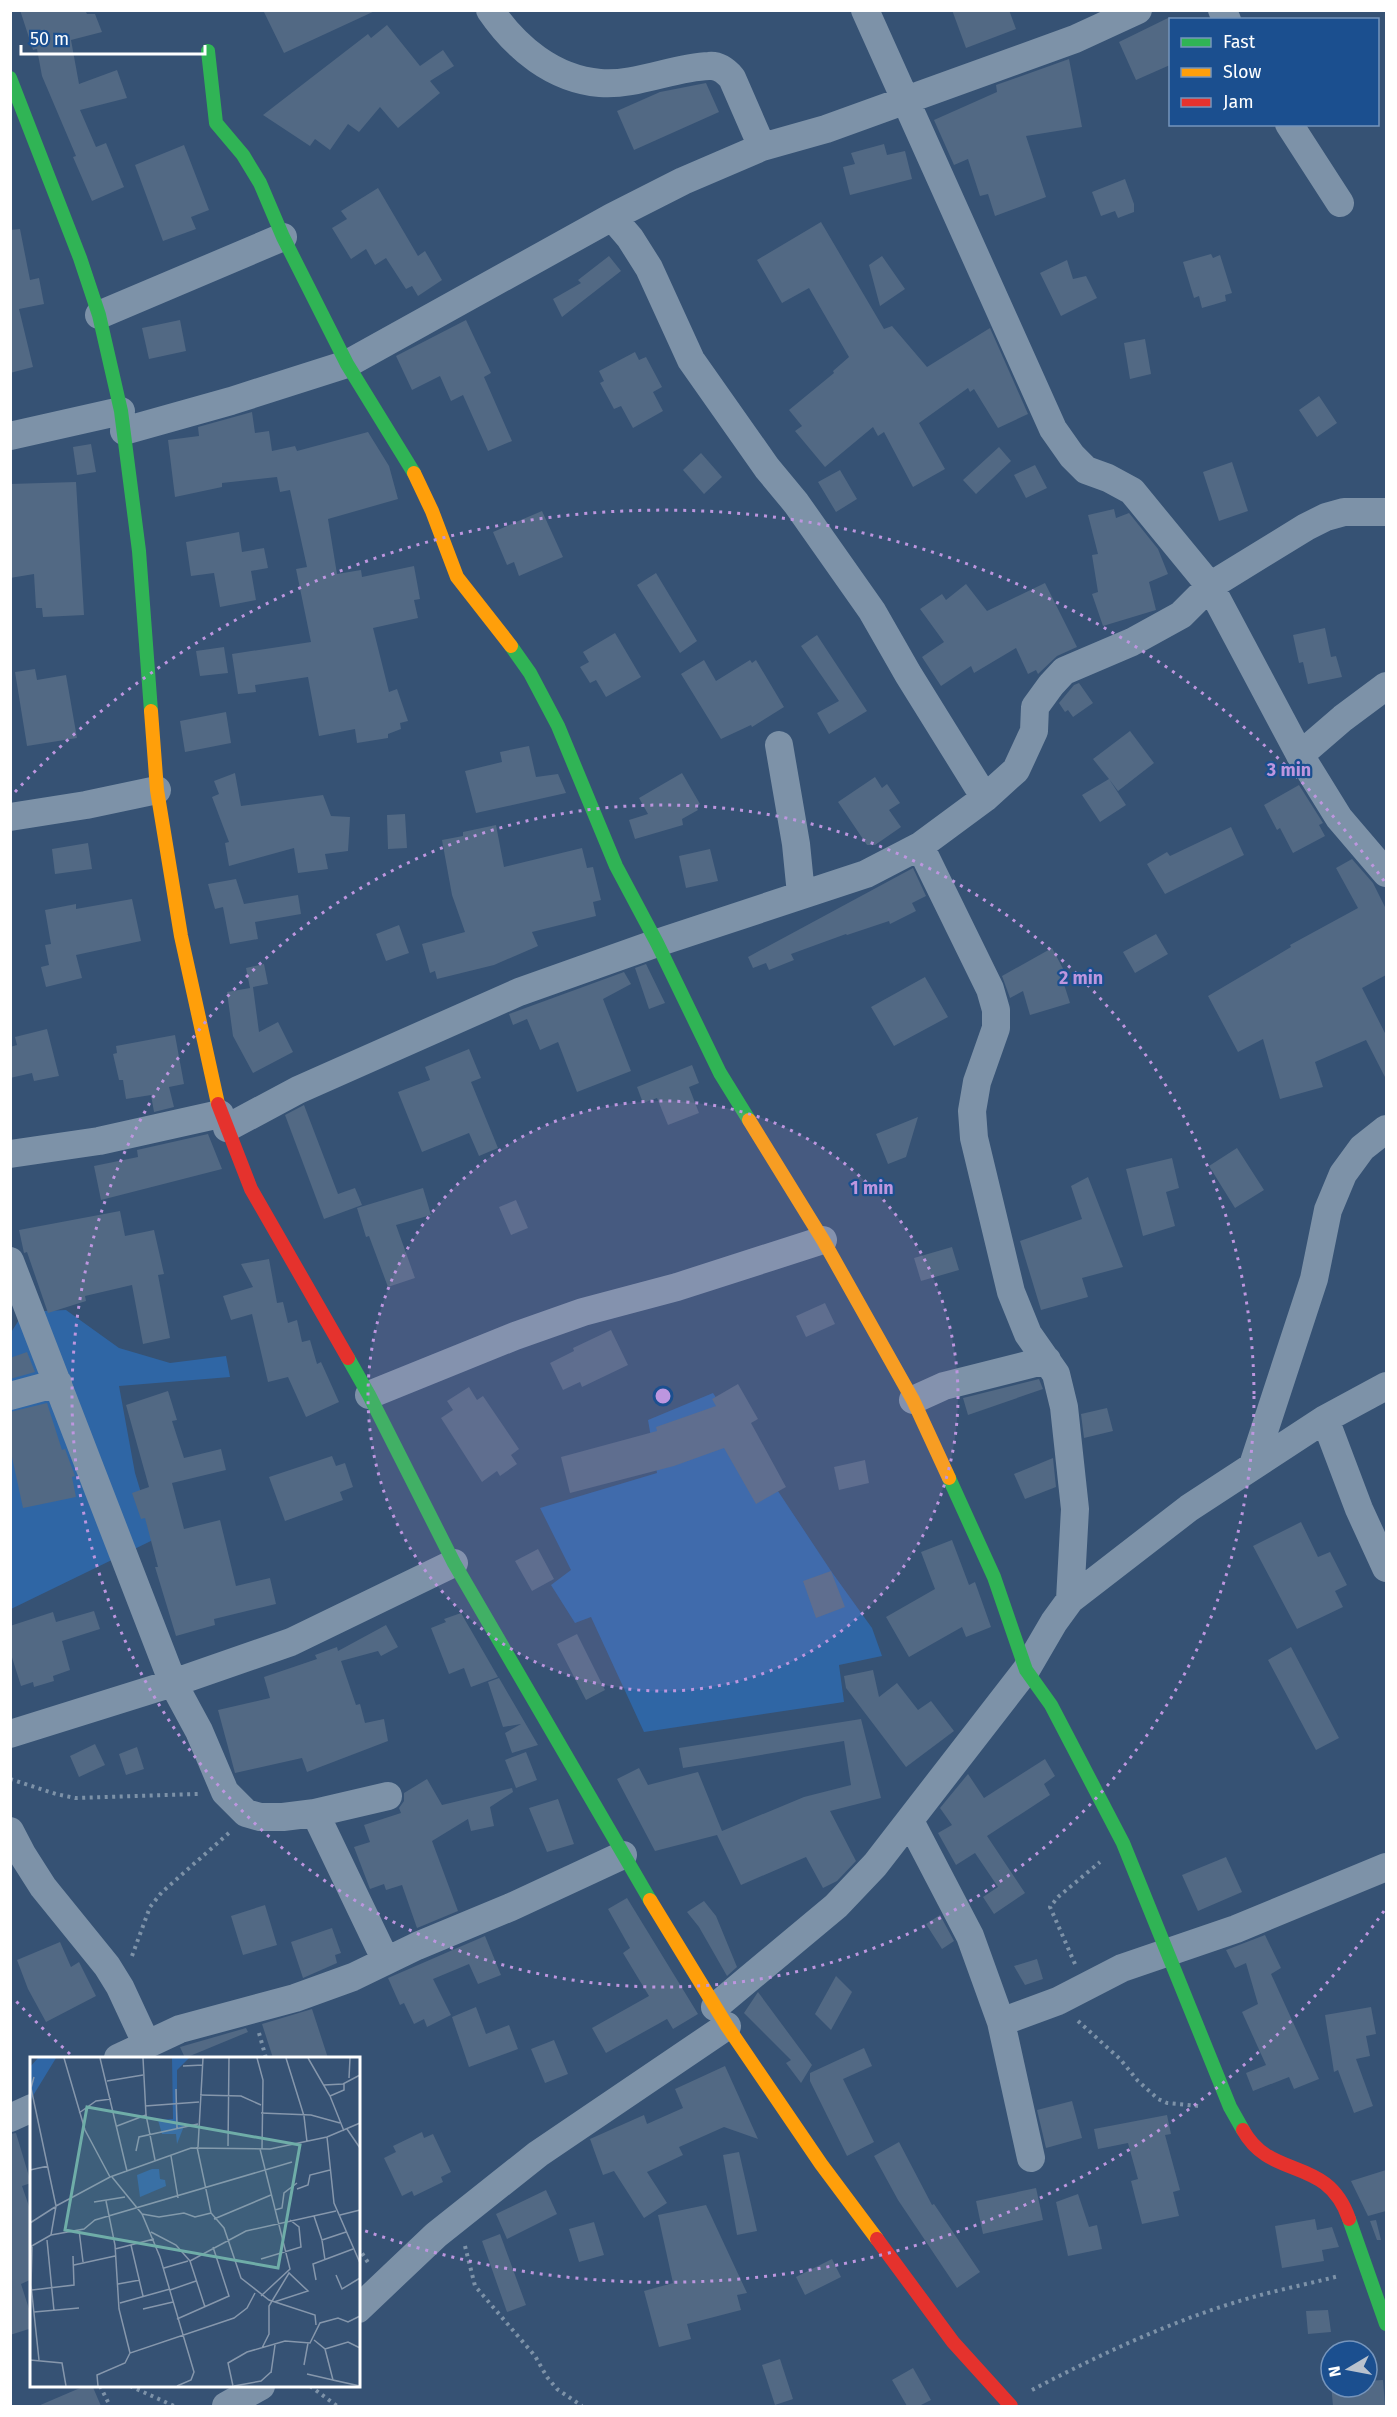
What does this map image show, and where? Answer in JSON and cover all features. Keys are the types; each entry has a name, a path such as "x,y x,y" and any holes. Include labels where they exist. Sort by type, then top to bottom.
{"street":[{"path":"490,10 503,30 526,54 566,75 601,83 640,79 710,65 726,72 732,78 762,147"},
{"path":"865,10 1053,429 1072,456 1086,470 1108,478 1132,491 1210,586 1300,755 1339,818 1386,873"},
{"path":"10,436 122,421 231,401 347,364 612,217 683,181 762,147 826,129 1075,39 1138,10"},
{"path":"208,51 216,123 243,155 260,183 283,237 347,364 407,459 432,511 457,577 501,631 530,673 558,726 616,866 657,942 720,1073 823,1240 913,1400 994,1577 1026,1670 1051,1706 1123,1843 1230,2107 1248,2139 1260,2152 1278,2163 1316,2175 1336,2192 1376,2267 1386,2324"},
{"path":"10,78 80,258 99,315 122,421 139,551 157,790 181,936 223,1121 251,1189 369,1395 454,1563 623,1855 721,2016 821,2164 947,2333 1009,2404"},
{"path":"1290,126 1340,202"},
{"path":"612,217 630,238 649,268 691,360 872,610 908,674 986,798"},
{"path":"99,315 283,237"},
{"path":"10,1154 223,1121 519,992 657,942 866,873 920,846 986,798 1016,770 1034,731 1035,707 1050,685 1064,672 1132,642 1180,615 1210,586 1326,517 1344,512 1386,512"},
{"path":"1300,755 1343,718 1386,686"},
{"path":"779,745 796,844 801,894"},
{"path":"10,816 86,805 157,790"},
{"path":"920,846 990,988 996,1010 994,1036 977,1082 972,1111 974,1138 1011,1292 1028,1334 1056,1374 1064,1407 1075,1509 1070,1600"},
{"path":"1253,1465 1314,1279 1328,1210 1343,1174 1362,1148 1386,1129"},
{"path":"369,1395 583,1311 677,1287 823,1240"},
{"path":"10,1261 173,1683 199,1731 225,1792 246,1813 260,1817 315,1813 388,1796"},
{"path":"913,1400 944,1386 1047,1360"},
{"path":"10,1396 58,1383"},
{"path":"360,2307 459,2216 721,2016 836,1906 910,1821 1026,1670 1054,1622 1070,1600 1189,1508 1325,1419 1386,1386"},
{"path":"1325,1419 1359,1509 1386,1568"},
{"path":"10,1734 173,1683 291,1642 454,1563"},
{"path":"315,1813 386,1961"},
{"path":"910,1821 970,1936 1001,2022 1031,2158"},
{"path":"10,1831 43,1887 89,1943 120,1987 147,2045"},
{"path":"120,2057 180,2030 325,1988 623,1855"},
{"path":"1001,2022 1058,2001 1122,1968 1236,1929 1386,1867"},
{"path":"10,2118 30,2109"},
{"path":"226,2406 258,2387"}],"path":[{"path":"10,1779 56,1794 92,1799 225,1792"},
{"path":"120,1987 150,1907 162,1892 219,1844 246,1813"},
{"path":"1084,1987 1050,1907 1058,1897 1123,1843"},
{"path":"1058,2001 1158,2099 1187,2106 1230,2107"},
{"path":"459,2216 475,2286 535,2356 557,2389 582,2406"},
{"path":"1009,2404 1122,2344 1171,2325 1234,2303 1376,2267"},
{"path":"100,2387 110,2406"},
{"path":"134,2387 174,2406"},
{"path":"313,2387 337,2406"}],"shaded area":[{"path":"66,1310 119,1348 170,1363 226,1356 230,1377 119,1386 135,1473 155,1539 11,1609 10,1334 24,1312"},
{"path":"713,1393 831,1571 872,1628 882,1656 839,1665 844,1702 644,1732 591,1617 575,1623 551,1585 571,1570 540,1508 657,1473 648,1420"}],"building":[{"path":"20,10 85,10 87,14 95,14 102,32 71,40 79,84 117,70 127,98 80,110 96,147 106,143 124,187 92,201 73,157 76,156 42,76 37,49 33,50"},
{"path":"263,10 377,10 284,53"},
{"path":"952,10 1009,10 1016,29 966,48"},
{"path":"1170,17 1169,65 1136,80 1119,42"},
{"path":"387,25 420,66 443,50 454,66 430,81 440,93 398,128 380,107 359,132 348,124 330,150 315,139 310,146 263,115 368,34 371,38"},
{"path":"1069,59 1082,127 1026,136 1046,197 995,216 988,194 980,196 968,159 954,165 934,120 997,92 996,85"},
{"path":"706,83 719,112 634,150 617,111 660,92"},
{"path":"884,144 887,155 905,151 912,179 850,195 843,167 855,164 851,153"},
{"path":"184,145 209,210 191,217 196,229 163,241 135,165"},
{"path":"1125,179 1134,204 1134,212 1118,218 1115,211 1101,216 1092,192"},
{"path":"378,188 418,256 425,251 442,280 418,296 412,286 406,289 386,258 375,265 366,249 351,259 332,228 347,219 341,211"},
{"path":"821,222 884,329 892,326 927,367 990,328 1028,414 998,428 974,389 970,392 968,388 919,423 945,469 913,487 884,432 878,436 873,427 825,467 795,431 802,426 789,410 834,373 833,371 849,357 809,288 782,303 757,260"},
{"path":"20,229 30,280 39,278 44,304 19,309 33,367 10,373 10,230"},
{"path":"1211,254 1213,258 1220,255 1232,293 1225,295 1226,301 1202,308 1199,296 1194,298 1183,262"},
{"path":"609,256 621,271 562,317 553,299 581,283 578,280"},
{"path":"882,256 905,289 880,306 869,265"},
{"path":"1067,260 1073,279 1086,276 1097,298 1061,316 1040,273"},
{"path":"180,320 186,351 149,359 142,328"},
{"path":"466,320 491,373 484,377 512,441 488,451 463,395 451,401 440,376 412,390 396,356"},
{"path":"1145,339 1151,374 1130,379 1124,343"},
{"path":"635,352 639,360 646,357 662,387 653,392 663,411 633,428 621,406 614,409 600,383 604,381 599,371"},
{"path":"1319,396 1337,423 1317,437 1299,410"},
{"path":"252,412 255,433 269,431 272,451 295,446 297,451 368,432 389,466 398,499 328,519 337,574 361,570 362,577 414,566 420,599 414,600 418,618 373,628 389,692 397,689 408,721 400,723 401,729 388,734 388,738 357,743 355,729 319,736 308,677 255,685 256,692 238,694 232,654 311,642 296,569 307,567 290,490 280,492 277,477 222,483 222,487 175,497 168,440 199,436 198,427"},
{"path":"91,444 96,472 77,475 73,447"},
{"path":"999,447 1011,461 976,494 963,480"},
{"path":"701,453 722,477 704,494 683,470"},
{"path":"1232,462 1248,511 1219,521 1203,472"},
{"path":"1035,465 1047,488 1026,498 1014,475"},
{"path":"840,470 857,499 836,512 818,482"},
{"path":"76,482 84,615 43,617 42,608 36,608 34,574 10,578 10,484"},
{"path":"1114,509 1116,518 1129,513 1158,549 1168,574 1149,582 1156,610 1103,626 1092,594 1098,592 1092,555 1098,554 1088,515"},
{"path":"542,511 563,557 519,576 514,562 507,565 493,532"},
{"path":"239,532 242,552 264,548 268,568 251,571 256,600 220,607 214,573 191,576 186,542"},
{"path":"656,573 697,641 680,653 637,585"},
{"path":"1045,583 1077,647 1057,656 1038,674 1036,670 1028,674 1016,648 974,673 971,666 941,686 922,657 944,642 920,609 942,594 946,600 966,584 987,611"},
{"path":"1325,628 1331,657 1336,656 1342,677 1308,684 1303,662 1299,663 1293,635"},
{"path":"615,633 641,677 606,697 596,680 590,683 580,667 589,662 583,652"},
{"path":"817,635 867,711 829,734 817,713 839,701 801,646"},
{"path":"224,647 228,673 200,676 196,651"},
{"path":"704,660 716,681 750,660 752,663 756,660 784,707 752,727 751,725 721,739 681,674"},
{"path":"35,669 37,680 66,675 77,738 27,746 15,672"},
{"path":"1079,683 1093,703 1073,717 1068,710 1065,712 1059,703 1074,685"},
{"path":"226,712 231,743 185,752 180,721"},
{"path":"1130,731 1154,763 1118,791 1093,759"},
{"path":"529,746 536,777 558,774 566,793 476,813 465,771 502,762 500,752"},
{"path":"235,773 241,806 323,795 331,816 350,817 348,851 325,854 328,869 298,873 294,848 229,866 225,843 229,842 212,797 219,794 214,781"},
{"path":"682,773 700,804 696,807 698,810 682,819 683,825 635,839 629,820 648,814 639,798"},
{"path":"875,777 882,788 887,784 900,803 889,810 901,827 875,845 867,845 838,802"},
{"path":"1109,779 1126,805 1100,822 1082,795"},
{"path":"1299,785 1323,823 1319,825 1325,836 1293,853 1280,828 1277,830 1264,805"},
{"path":"405,814 407,848 388,849 387,815"},
{"path":"496,825 504,867 582,848 587,868 593,867 601,900 593,902 596,916 532,932 538,946 494,965 437,979 435,971 430,973 422,944 465,932 452,895 442,840 463,836 463,832"},
{"path":"1231,827 1244,855 1165,894 1147,864 1167,852 1170,856"},
{"path":"88,843 92,869 55,874 52,849"},
{"path":"710,849 718,881 686,888 679,856"},
{"path":"1352,859 1373,883 1386,909 1386,975 1362,988 1386,1035 1386,1079 1366,1040 1315,1062 1323,1087 1280,1099 1263,1039 1238,1052 1208,996 1291,947 1290,945 1358,908 1336,868"},
{"path":"913,868 926,896 912,903 916,911 890,924 889,921 846,934 791,954 794,960 769,970 766,963 753,968 748,957"},
{"path":"236,879 244,904 298,895 301,914 255,922 258,939 230,944 223,907 215,909 208,884"},
{"path":"132,899 141,941 76,955 82,978 46,987 41,967 49,965 45,945 51,944 45,910 76,904 76,909"},
{"path":"399,925 409,953 386,961 376,934"},
{"path":"1156,934 1168,954 1135,973 1123,952"},
{"path":"1052,948 1067,976 1062,978 1070,1003 1030,1015 1023,991 1010,998 1002,976"},
{"path":"264,964 268,984 253,987 259,1032 278,1022 293,1052 253,1073 233,1036 227,992 250,988 246,968"},
{"path":"646,964 665,1003 649,1009 635,968"},
{"path":"624,972 631,984 603,999 631,1071 577,1092 558,1042 540,1050 527,1019 513,1025 509,1014"},
{"path":"925,977 948,1017 894,1046 871,1007"},
{"path":"47,1029 59,1076 34,1081 32,1073 10,1078 10,1047 17,1045 15,1037"},
{"path":"175,1035 184,1084 169,1087 174,1107 154,1112 151,1095 126,1099 123,1080 119,1080 113,1054 117,1053 116,1046"},
{"path":"469,1049 481,1078 471,1082 498,1148 479,1156 469,1133 422,1152 398,1092 430,1080 425,1067"},
{"path":"692,1065 699,1083 689,1087 699,1113 668,1125 657,1098 643,1103 637,1087"},
{"path":"304,1105 338,1194 355,1188 362,1205 324,1219 285,1115"},
{"path":"918,1117 906,1157 888,1164 876,1134"},
{"path":"208,1134 222,1169 101,1200 94,1166 138,1157 137,1150"},
{"path":"1237,1148 1264,1190 1235,1208 1209,1166"},
{"path":"1172,1158 1179,1188 1166,1192 1175,1226 1143,1236 1126,1169"},
{"path":"1088,1177 1123,1267 1082,1278 1088,1297 1041,1310 1020,1241 1082,1219 1071,1186"},
{"path":"423,1188 431,1215 396,1225 415,1278 388,1287 369,1236 366,1237 357,1208"},
{"path":"516,1200 528,1228 511,1235 499,1207"},
{"path":"120,1211 125,1236 154,1230 164,1274 158,1275 170,1338 143,1344 132,1285 85,1296 86,1301 48,1313 27,1252 24,1253 19,1230"},
{"path":"952,1247 959,1270 921,1281 914,1258"},
{"path":"269,1259 277,1303 283,1302 288,1323 297,1320 302,1342 310,1340 317,1364 321,1362 339,1402 306,1417 288,1377 268,1382 252,1314 231,1320 223,1296 253,1287 241,1264"},
{"path":"825,1303 835,1324 806,1337 796,1316"},
{"path":"611,1330 628,1365 582,1387 580,1382 563,1390 550,1363 574,1351 573,1348"},
{"path":"27,1352 35,1372 10,1379 10,1358"},
{"path":"1039,1379 1043,1389 968,1415 963,1398"},
{"path":"738,1384 758,1419 751,1423 786,1487 756,1504 724,1448 674,1466 570,1493 561,1457 657,1431 656,1427 716,1406 712,1399"},
{"path":"469,1387 477,1400 483,1396 519,1449 511,1455 517,1464 500,1476 497,1471 482,1482 441,1418 453,1410 447,1401"},
{"path":"168,1391 177,1420 172,1421 184,1458 221,1449 226,1470 172,1483 184,1529 220,1520 236,1586 270,1578 276,1604 214,1619 215,1625 176,1636 155,1567 158,1567 145,1518 141,1519 132,1493 149,1487 126,1405"},
{"path":"47,1403 62,1450 65,1449 75,1476 72,1477 76,1497 23,1508 10,1448 10,1412"},
{"path":"1107,1408 1113,1431 1084,1438 1081,1414"},
{"path":"332,1456 336,1466 345,1463 353,1487 340,1492 343,1500 285,1521 269,1477"},
{"path":"1053,1458 1056,1487 1025,1499 1014,1474"},
{"path":"865,1460 869,1483 839,1490 834,1467"},
{"path":"1301,1522 1318,1557 1330,1552 1347,1585 1335,1591 1343,1607 1297,1629 1253,1546"},
{"path":"952,1540 969,1585 975,1582 991,1627 966,1637 962,1627 909,1657 886,1617 935,1589 921,1552"},
{"path":"538,1549 554,1579 532,1591 515,1561"},
{"path":"831,1571 845,1607 816,1618 803,1581"},
{"path":"94,1611 100,1629 62,1641 70,1670 53,1676 54,1681 34,1687 33,1682 21,1686 10,1651 10,1626 53,1612 56,1622"},
{"path":"461,1613 498,1677 471,1687 464,1668 449,1674 431,1628 446,1622 444,1619"},
{"path":"386,1625 398,1647 381,1656 378,1651 341,1661 356,1705 360,1704 365,1723 384,1719 388,1741 307,1772 302,1758 235,1773 218,1710 270,1698 264,1677 317,1659 315,1655 337,1647 338,1651"},
{"path":"577,1634 605,1690 586,1700 557,1644"},
{"path":"1291,1647 1339,1738 1316,1750 1268,1660"},
{"path":"873,1670 879,1697 897,1683 918,1710 931,1701 954,1731 906,1767 846,1688 844,1676"},
{"path":"499,1678 538,1745 512,1753 505,1733 521,1724 503,1727 488,1682"},
{"path":"861,1719 881,1798 830,1811 856,1861 837,1881 823,1888 806,1857 741,1885 717,1835 655,1851 617,1779 639,1768 648,1785 698,1772 722,1831 804,1797 851,1785 844,1741 683,1768 679,1748"},
{"path":"95,1744 105,1765 79,1777 70,1756"},
{"path":"137,1747 144,1769 126,1775 119,1754"},
{"path":"526,1752 537,1780 516,1788 505,1760"},
{"path":"1045,1759 1055,1776 1044,1784 1050,1795 987,1836 1025,1893 994,1914 983,1897 998,1887 975,1853 956,1865 938,1833 952,1825 940,1808 968,1774 984,1798"},
{"path":"427,1779 442,1805 512,1788 513,1792 490,1807 494,1826 471,1831 468,1819 432,1841 458,1911 417,1928 402,1885 386,1890 384,1884 370,1889 354,1847 370,1842 364,1825 401,1813 399,1808 404,1801 404,1793"},
{"path":"558,1799 574,1844 547,1852 529,1808"},
{"path":"1226,1857 1242,1892 1198,1911 1182,1875"},
{"path":"627,1898 698,2014 673,2029 667,2019 606,2053 592,2028 649,1996 623,1953 630,1948 608,1909"},
{"path":"704,1901 716,1916 737,1967 727,1976 699,1927 687,1912"},
{"path":"265,1905 277,1945 243,1955 231,1916"},
{"path":"940,1915 954,1941 942,1949 926,1924"},
{"path":"332,1928 341,1953 335,1955 337,1963 303,1978 291,1942"},
{"path":"1265,1935 1281,1968 1271,1974 1319,2079 1294,2089 1289,2077 1253,2091 1246,2073 1266,2065 1242,2012 1258,2004 1246,1963 1235,1968 1226,1950"},
{"path":"485,1936 501,1975 478,1984 469,1964 433,1979 451,2015 427,2027 424,2019 414,2024 404,2003 400,2005 388,1978"},
{"path":"60,1942 71,1967 79,1962 96,1996 46,2022 28,1989 17,1960"},
{"path":"1037,1959 1043,1979 1025,1985 1014,1966"},
{"path":"836,1976 852,1992 831,2030 815,2014"},
{"path":"758,1992 812,2065 801,2083 786,2063 791,2060 744,2013"},
{"path":"476,2007 486,2034 509,2025 518,2049 469,2067 452,2017"},
{"path":"1371,2007 1376,2034 1366,2036 1370,2056 1356,2059 1373,2106 1354,2113 1338,2070 1334,2072 1325,2015"},
{"path":"312,2009 328,2057 273,2057 262,2024"},
{"path":"246,2028 248,2032 187,2057 185,2057 180,2047"},
{"path":"554,2040 568,2074 545,2083 531,2049"},
{"path":"864,2048 872,2066 843,2079 874,2142 847,2156 810,2081 810,2073"},
{"path":"725,2066 758,2139 724,2127 679,2147 683,2155 647,2172 667,2203 644,2218 614,2171 603,2175 590,2139 644,2115 647,2124 683,2108 675,2089"},
{"path":"1072,2101 1082,2138 1046,2148 1037,2110"},
{"path":"1167,2115 1171,2134 1165,2135 1180,2190 1173,2192 1179,2216 1142,2224 1131,2181 1138,2179 1128,2143 1098,2149 1094,2129"},
{"path":"422,2132 424,2138 433,2134 451,2172 441,2177 443,2182 414,2196 412,2191 402,2196 384,2158 396,2152 393,2146"},
{"path":"16,2133 30,2180 30,2183 22,2186 30,2209 30,2280 21,2284 30,2312 30,2329 10,2335 10,2134"},
{"path":"899,2142 932,2205 934,2204 980,2272 957,2288 898,2200 874,2156"},
{"path":"739,2152 757,2231 737,2235 723,2155"},
{"path":"1386,2170 1386,2211 1368,2216 1351,2181"},
{"path":"1036,2188 1043,2220 983,2234 976,2201"},
{"path":"546,2190 557,2214 507,2239 496,2214"},
{"path":"1078,2194 1089,2227 1097,2225 1102,2249 1068,2256 1056,2202"},
{"path":"706,2205 747,2293 737,2295 741,2310 687,2324 691,2339 659,2347 644,2291 673,2283 658,2215"},
{"path":"1315,2219 1317,2230 1332,2227 1339,2247 1322,2250 1324,2261 1282,2268 1275,2226"},
{"path":"1376,2220 1381,2240 1377,2240 1370,2221"},
{"path":"594,2222 604,2255 579,2262 569,2229"},
{"path":"500,2234 526,2305 507,2312 482,2241"},
{"path":"832,2259 841,2277 805,2295 796,2277"},
{"path":"1328,2310 1331,2332 1308,2334 1306,2311"},
{"path":"780,2359 793,2399 775,2405 762,2365"},
{"path":"913,2368 931,2400 919,2406 907,2406 892,2380"},
{"path":"1379,2380 1383,2380 1385,2406 1333,2406 1332,2399 1379,2399"},
{"path":"82,2387 93,2387 101,2406 38,2406"}],"traffic: fast":[{"path":"208,51 216,123 243,155 260,183 283,237 347,364 414,473"},
{"path":"10,78 80,258 99,315 121,411 139,551 151,711"},
{"path":"511,646 530,673 558,726 616,866 657,943 720,1073 749,1120"},
{"path":"348,1358 454,1563 650,1900"},
{"path":"949,1478 994,1577 1026,1670 1051,1705 1123,1843 1230,2107 1243,2130"},
{"path":"1349,2219 1386,2324"}],"traffic: slow":[{"path":"414,473 432,511 457,577 511,646"},
{"path":"151,711 157,790 181,936 218,1104"},
{"path":"749,1120 823,1240 913,1400 949,1478"},
{"path":"650,1900 727,2026 821,2164 877,2239"}],"traffic: jam":[{"path":"218,1104 251,1189 348,1358"},
{"path":"1243,2130 1255,2146 1268,2156 1313,2176 1327,2185 1339,2199 1349,2219"},
{"path":"877,2239 953,2342 1011,2406"}]}
